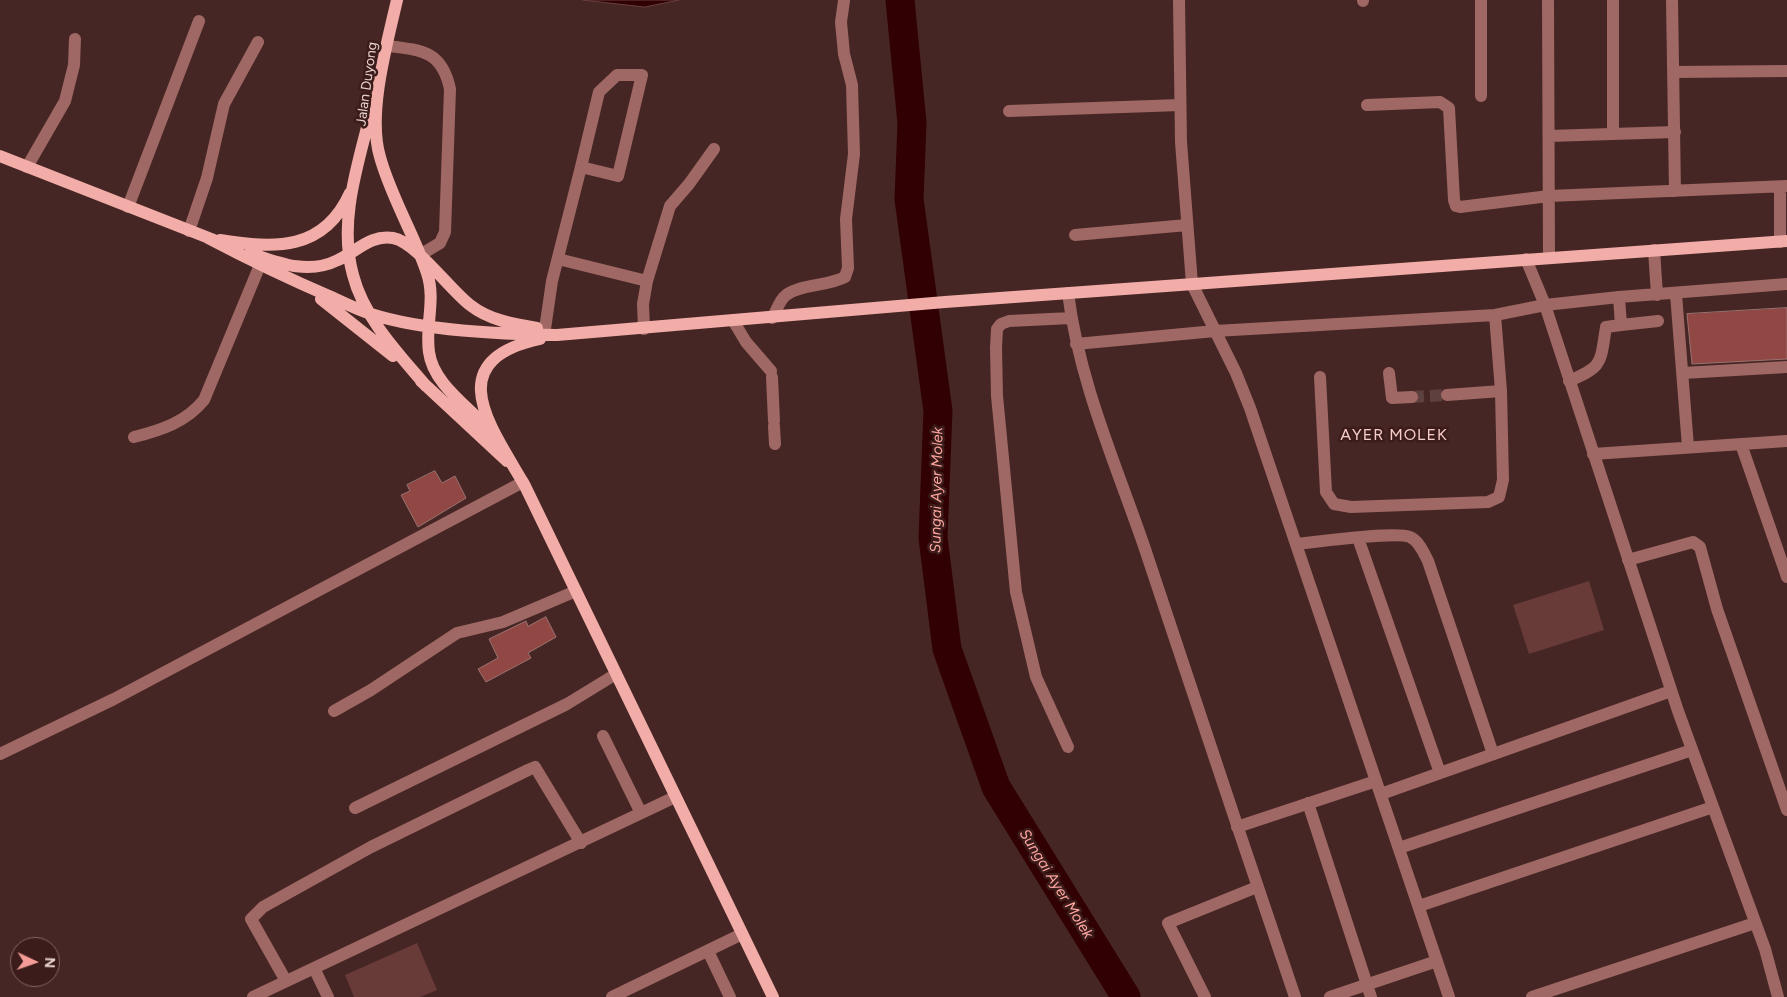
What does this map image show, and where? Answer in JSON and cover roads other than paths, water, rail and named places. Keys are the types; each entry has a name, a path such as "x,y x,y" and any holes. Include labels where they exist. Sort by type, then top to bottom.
{"main road":[{"name":"Jalan Duyong","path":"397,0 381,74 376,134 379,156 420,255"},
{"path":"381,74 354,185 348,225 349,254 353,275 370,314 395,349 426,386"},
{"path":"0,156 189,231 287,266 323,265 349,254 369,241 379,238 393,238 403,242 420,255 445,283 470,306 494,318 551,332"},
{"path":"208,238 254,246 282,246 298,242 317,233 333,221 346,203 354,185"},
{"path":"208,238 260,266 370,314 429,326 511,334 644,329 945,302 1784,242"},
{"path":"420,255 428,274 431,292 429,353 439,376 501,443"},
{"path":"296,282 340,312 426,386 516,470"},
{"path":"551,332 509,348 495,356 486,366 480,380 481,396 501,443 523,482 773,997"}],"street":[{"path":"772,318 784,296 796,291 835,282 845,277 848,268 846,219 853,144 852,84 844,54 841,22 844,0"},
{"path":"1179,0 1180,105 1192,284 1250,408 1419,906 1448,997"},
{"path":"1481,96 1482,0"},
{"path":"1548,0 1549,258"},
{"path":"1612,0 1613,134"},
{"path":"1672,0 1675,191"},
{"path":"128,207 199,21"},
{"path":"27,167 65,101 74,65 75,39"},
{"path":"189,231 207,178 224,104 258,42"},
{"path":"387,46 430,54 440,62 447,73 450,89 445,232 440,243 420,255"},
{"path":"1674,72 1787,71"},
{"path":"551,332 552,281 558,260 580,167 599,92 617,75 642,75 618,176 580,167"},
{"path":"1367,105 1440,102 1449,108 1456,206 1460,208 1549,196 1784,187 1784,242"},
{"path":"1009,111 1180,105"},
{"path":"1549,136 1675,132"},
{"path":"644,329 643,304 647,281 670,206 689,184 714,149"},
{"path":"1074,235 1187,225"},
{"path":"1654,250 1657,295"},
{"path":"1526,259 1545,305 1672,691 1755,923 1778,997"},
{"path":"558,260 647,281"},
{"path":"134,437 159,431 178,422 194,412 204,400 260,266"},
{"path":"1076,344 1215,332 1495,315 1545,305 1787,284"},
{"path":"1068,293 1076,344 1086,381 1295,997"},
{"path":"1676,294 1688,447"},
{"path":"1618,298 1621,325"},
{"path":"1320,377 1326,492 1334,504 1351,507 1488,502 1499,497 1503,480 1500,368 1495,315"},
{"path":"1068,746 1036,677 1016,592 997,396 997,333 1001,324 1009,321 1071,318"},
{"path":"1569,381 1593,371 1601,360 1606,327 1658,321"},
{"path":"734,322 746,342 771,374 775,444"},
{"path":"1683,373 1787,368"},
{"path":"1389,373 1392,398 1412,397"},
{"path":"1447,395 1501,391"},
{"path":"1593,454 1787,441"},
{"path":"1741,444 1787,577"},
{"path":"0,754 114,699 523,482"},
{"path":"1296,544 1391,535 1410,537 1421,547 1428,561 1493,754"},
{"path":"1358,538 1440,773"},
{"path":"1628,560 1693,542 1700,547 1717,609 1787,810"},
{"path":"334,711 371,690 457,633 504,622 576,591"},
{"path":"355,808 558,708 616,674"},
{"path":"1381,794 1672,691"},
{"path":"603,736 641,813"},
{"path":"1399,848 1692,750"},
{"path":"286,981 251,919 263,907 372,847 528,770 535,767 581,843"},
{"path":"1237,827 1376,780"},
{"path":"252,997 675,797"},
{"path":"1308,803 1369,991"},
{"path":"1419,906 1713,807"},
{"path":"1205,997 1168,923 1257,887"},
{"path":"1532,997 1755,923"},
{"path":"612,997 742,934"},
{"path":"708,950 730,997"},
{"path":"1330,997 1369,991 1437,961"},
{"path":"314,968 328,997"}],"waterway":[{"name":"Sungai Ayer Molek","path":"900,0 912,123 909,199 938,411 933,538 947,649 996,787 1126,997"}],"tunnel":[{"path":"1412,397 1447,395"}],"district":[{"name":"AYER MOLEK","path":"1394,435"}]}
